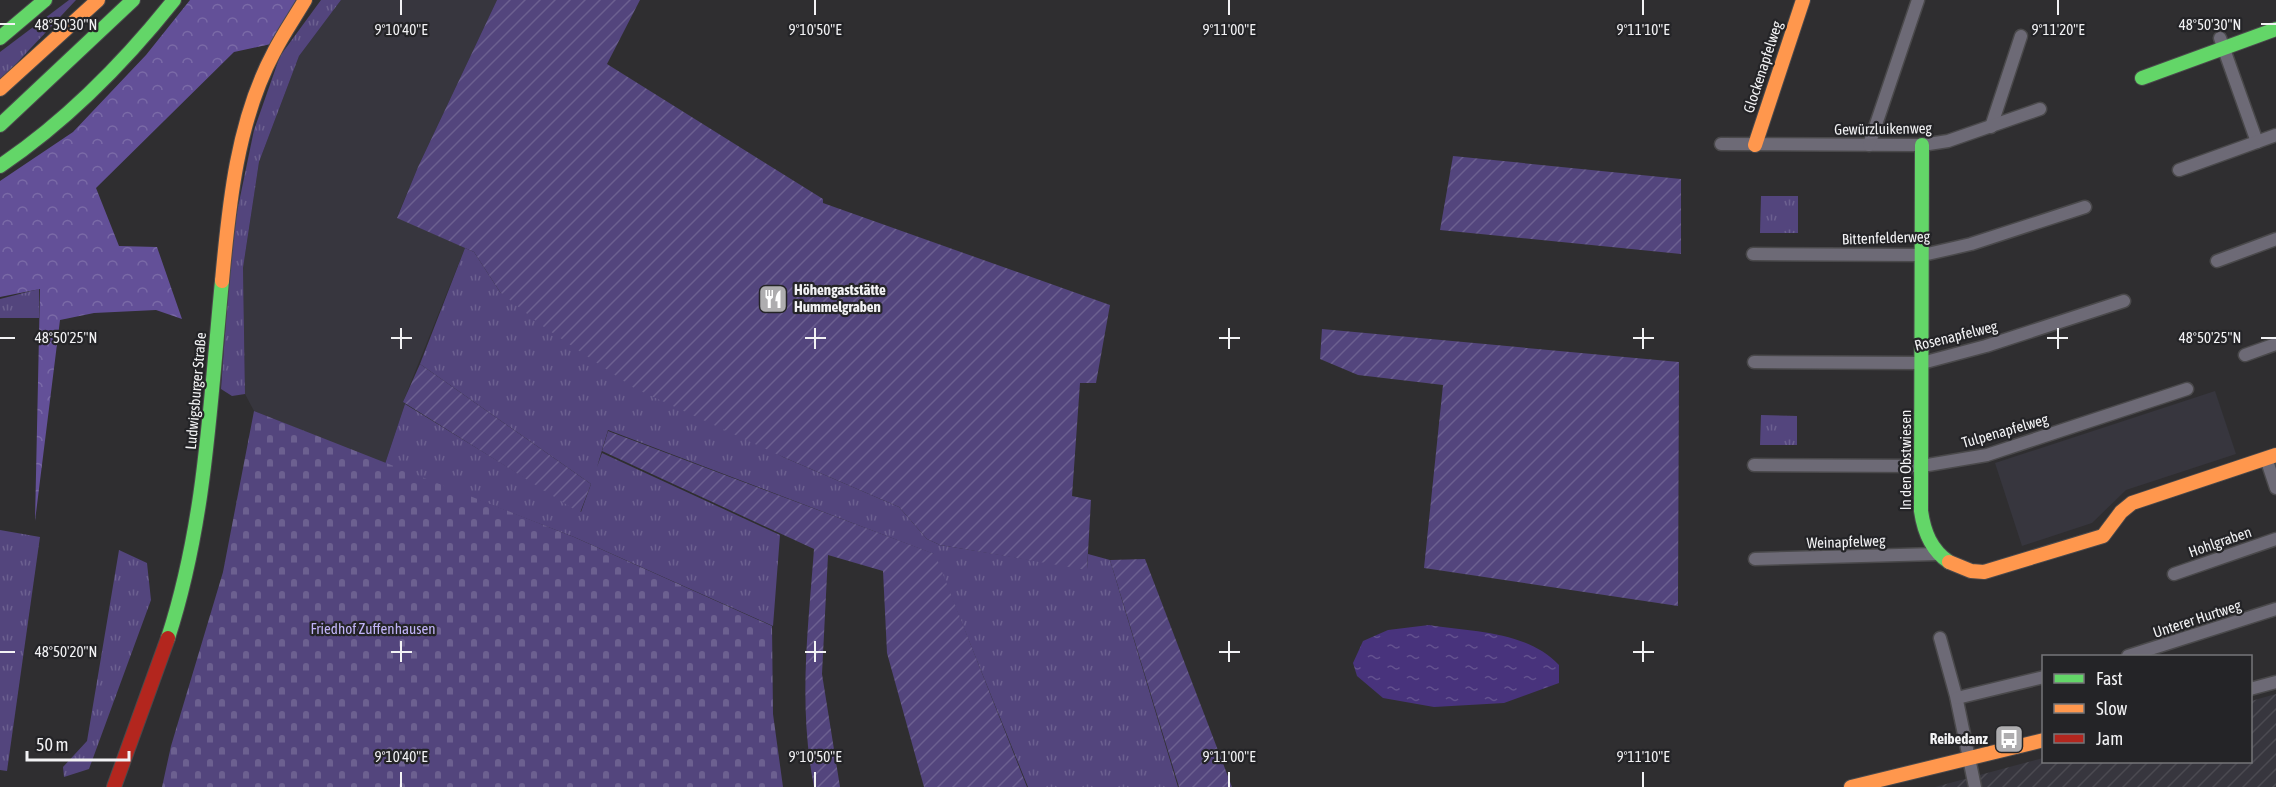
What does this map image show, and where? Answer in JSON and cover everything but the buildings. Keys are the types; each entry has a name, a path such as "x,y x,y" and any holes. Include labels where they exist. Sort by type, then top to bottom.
{"main road":[{"path":"0,38 45,0"},
{"path":"0,89 98,0"},
{"path":"0,125 133,0"},
{"path":"0,166 31,147 84,102 136,47 174,0"},
{"name":"Ludwigsburger Straße","path":"114,787 166,651 183,595 196,532 206,472 222,275 232,192 247,123 257,86 304,0"},
{"name":"Glockenapfelweg","path":"1755,145 1803,0"},
{"path":"2142,78 2222,43 2276,29"},
{"name":"In den Obstwiesen","path":"1922,145 1923,527 1937,554"},
{"path":"1937,554 1950,563 1971,571 1996,569 2103,536 2121,512 2132,503 2271,456"},
{"path":"1851,787 2042,740"}],"street":[{"path":"1869,145 1918,0"},
{"path":"1991,127 2021,36"},
{"path":"2222,43 2257,142"},
{"name":"Gewürzluikenweg","path":"1721,144 1922,145 1948,141 2040,109"},
{"path":"2179,170 2276,135"},
{"name":"Bittenfelderweg","path":"1753,254 1923,255 1971,244 2085,207"},
{"path":"2217,261 2276,239"},
{"name":"Rosenapfelweg","path":"1754,362 1922,363 1986,346 2124,301"},
{"path":"2245,355 2276,344"},
{"name":"Tulpenapfelweg","path":"1754,465 1922,466 1987,454 2187,389"},
{"path":"2271,456 2276,488"},
{"name":"Hohlgraben","path":"2174,574 2276,539"},
{"name":"Weinapfelweg","path":"1755,559 1937,554"},
{"name":"Unterer Hurtweg","path":"2134,655 2276,609"},
{"path":"1940,638 1957,698 1975,787"},
{"path":"1957,698 2042,677"},
{"path":"2252,688 2276,682"}],"shaded area":[{"path":"341,0 497,0 418,167 397,217 465,248 403,402 405,404 385,464 254,411 245,394 243,268 259,162 299,56"},
{"path":"2215,391 2236,454 2126,490 2092,523 2022,546 1995,463"},
{"path":"2276,694 2276,787 1935,787 2042,758 2042,763 2252,763 2252,701"}],"green space":[{"path":"69,0 76,0 0,81 0,52"},
{"path":"190,0 296,0 271,44 234,52 96,188 119,246 157,247 182,319 156,310 94,313 60,320 35,521 40,289 0,297 0,181 73,132 146,55"},
{"path":"321,0 341,0 299,56 259,162 243,268 245,394 232,396 221,389 232,236 254,130 280,56"},
{"path":"497,0 640,0 607,64 823,199 823,203 1110,305 1096,383 1080,383 1072,496 1091,500 1087,570 940,545 927,539 899,507 783,457 634,388 541,325 500,292 474,252 397,218 418,167"},
{"path":"1453,156 1681,179 1681,254 1440,230"},
{"path":"1761,196 1798,196 1798,233 1760,233"},
{"path":"465,248 474,252 500,292 783,457 899,507 927,539 940,545 1087,569 1088,554 1110,560 1178,787 1028,787 934,554 608,430 597,467 602,453 780,535 773,626 574,537 385,464 405,404 581,512 591,484 420,364"},
{"path":"39,289 39,318 0,318 0,299"},
{"path":"1322,329 1679,362 1678,606 1424,568 1443,385 1358,375 1320,359"},
{"path":"420,364 591,484 580,513 403,402"},
{"name":"Friedhof Zuffenhausen","path":"254,411 574,537 772,626 773,714 783,787 162,787 171,746 223,572"},
{"path":"1761,415 1797,416 1797,445 1760,445"},
{"path":"608,431 935,554 1027,787 924,787 887,653 883,571 828,555 822,674 840,787 814,787 806,726 805,697 814,549 602,451"},
{"path":"0,530 40,537 7,771 0,770"},
{"path":"119,550 147,563 151,600 89,769 64,777 63,767 87,741"},
{"path":"1145,559 1232,787 1179,787 1110,560"}],"water":[{"path":"1429,625 1498,635 1531,645 1559,665 1559,683 1504,703 1434,707 1383,698 1357,676 1353,663 1363,641 1388,630"}],"traffic: fast":[{"path":"0,38 45,0"},
{"path":"0,125 133,0"},
{"path":"0,166 49,130 93,90 174,0"},
{"path":"2142,78 2276,29"},
{"path":"1922,145 1921,511 1929,540 1937,552 1949,562"},
{"path":"168,638 181,594 199,506 222,281"}],"traffic: slow":[{"path":"0,89 98,0"},
{"path":"222,281 232,193 243,134 251,106 274,52 305,0"},
{"path":"1755,145 1803,0"},
{"path":"1949,562 1971,571 1984,572 2103,536 2121,512 2132,503 2276,455"},
{"path":"1851,787 2042,740"}],"traffic: jam":[{"path":"114,787 168,638"}],"place":[{"name":"Höhengaststätte Hummelgraben","path":"773,299"},
{"name":"Reibedanz","path":"2009,739"}]}
